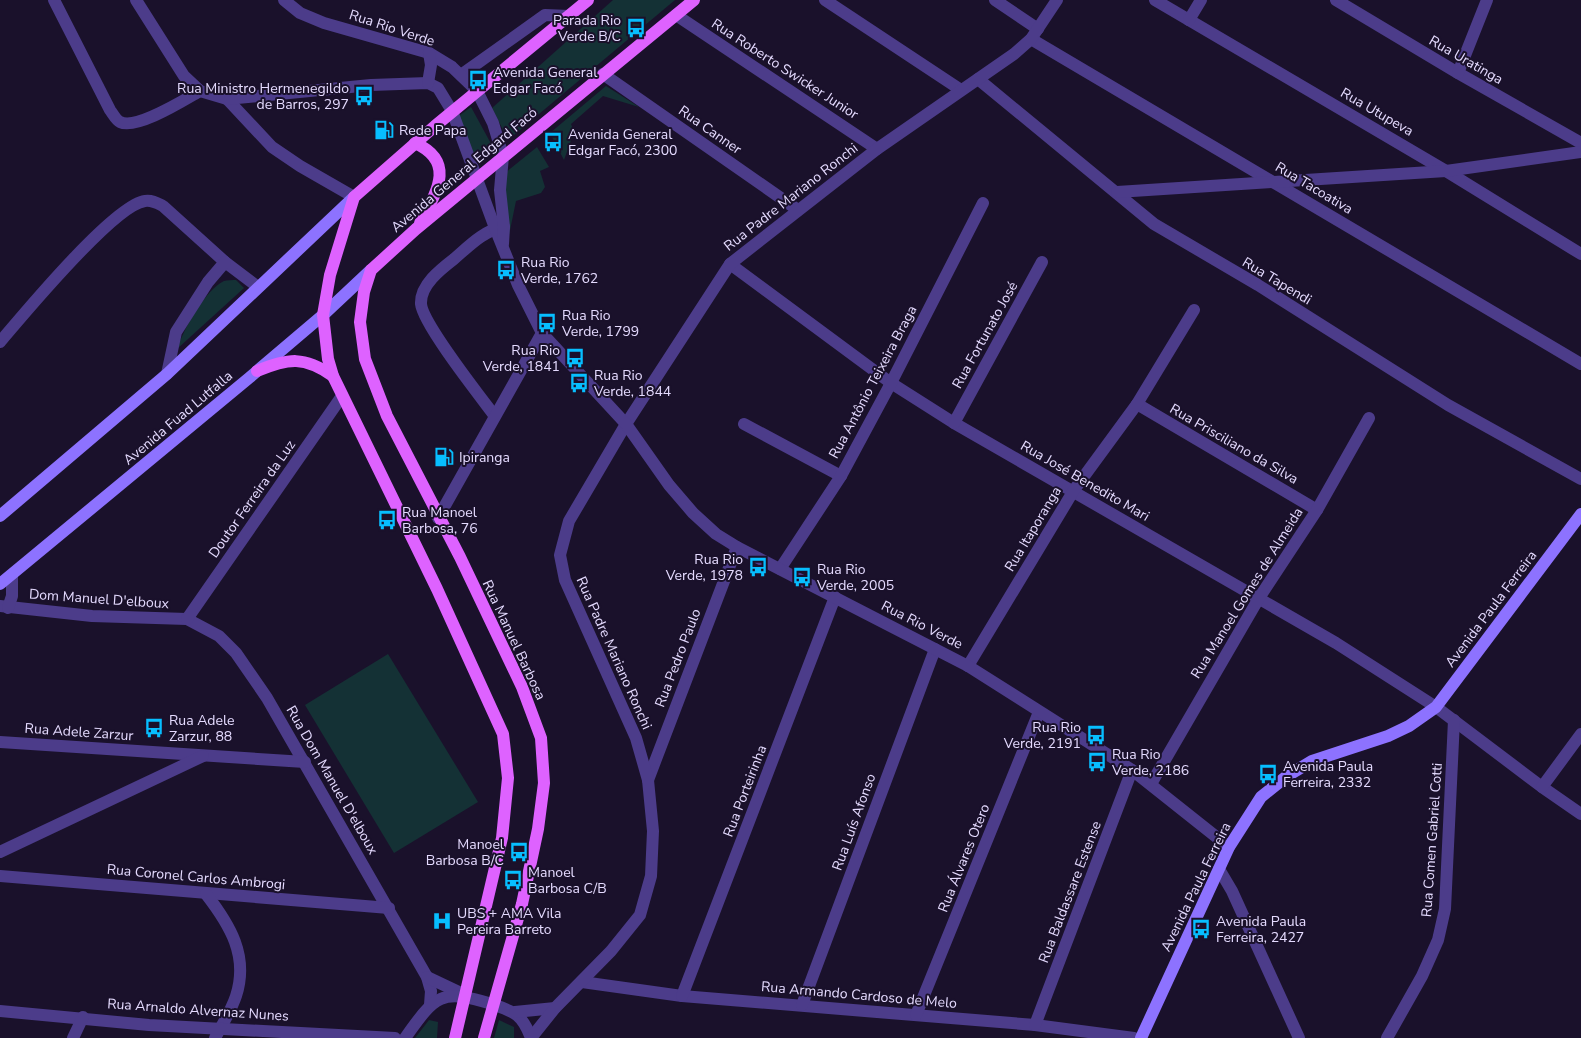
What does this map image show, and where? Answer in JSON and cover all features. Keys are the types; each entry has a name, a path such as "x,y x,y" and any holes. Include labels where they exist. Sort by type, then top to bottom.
{"main road":[{"path":"0,516 167,374 354,197 415,143 588,0"},
{"name":"Avenida General Edgard Facó","path":"371,270 416,229 503,156 694,0"},
{"path":"415,143 433,154 438,163 440,176 433,198 416,229"},
{"path":"354,197 330,275 324,315 328,359 342,396 437,589 503,734 508,778 502,838 455,1038"},
{"name":"Avenida Fuad Lutfalla","path":"0,584 12,576 324,315 371,270"},
{"name":"Rua Manuel Barbosa","path":"371,270 364,292 360,322 365,359 387,416 522,687 541,738 544,783 538,829 522,904 492,1004 484,1038"},
{"path":"257,371 282,362 302,360 312,363 333,376"},
{"name":"Avenida Paula Ferreira","path":"1141,1038 1229,847 1260,797 1287,776 1312,761 1388,736 1409,726 1436,707 1581,514"}],"street":[{"path":"54,0 110,110 119,121 126,123 140,122 200,91"},
{"path":"136,0 184,76 200,91 227,99 313,89 428,83 431,65 429,53"},
{"name":"Rua Rio Verde","path":"284,0 300,13 324,23 429,53 452,67 477,91 493,123 503,156 500,190 500,227 503,244 518,285 542,333 626,424 669,485 693,513 716,534 736,547 968,666 1132,770 1229,847"},
{"path":"825,0 961,90"},
{"name":"Rua Tacoativa","path":"994,0 1034,34 1275,182 1581,364"},
{"name":"Rua Padre Mariano Ronchi","path":"531,1038 554,1008 612,951 640,915 651,876 653,831 648,780 636,738 565,580 560,555 569,521 626,424 730,264 878,149 1014,54 1034,34 1057,0"},
{"name":"Rua Utupeva","path":"1155,0 1446,170 1581,254"},
{"path":"1189,20 1201,0"},
{"name":"Rua Uratinga","path":"1336,0 1458,73 1581,143"},
{"path":"1458,73 1487,0"},
{"path":"461,76 545,15 569,16"},
{"name":"Rua Roberto Swicker Junior","path":"676,15 878,149"},
{"name":"Rua Canner","path":"604,74 798,210"},
{"name":"Rua Tapendi","path":"978,79 1154,224 1258,285 1448,405 1581,479"},
{"name":"Rua Rio Verde","path":"428,83 438,88 452,111 500,227"},
{"path":"227,99 272,147 300,166 354,197"},
{"path":"1117,192 1446,170 1581,152"},
{"path":"0,342 68,264 125,211 145,201 153,201 163,206 225,262 258,287"},
{"name":"Rua Antônio Teixeira Braga","path":"780,569 841,476 983,203"},
{"path":"494,415 434,331 421,304 424,292 435,275 482,235 500,227"},
{"path":"167,374 176,332 208,282 225,262"},
{"name":"Rua Fortunato José","path":"954,422 1042,262"},
{"name":"Rua José Benedito Mari","path":"730,264 891,383 954,422 1259,598 1436,707 1581,814"},
{"name":"Rua Itaporanga","path":"968,666 1074,490 1137,404 1194,310"},
{"path":"438,518 494,415 542,333"},
{"name":"Doutor Ferreira da Luz","path":"187,619 342,396"},
{"name":"Rua Prisciliano da Silva","path":"1137,404 1317,510"},
{"name":"Rua Manoel Gomes de Almeida","path":"1151,784 1259,598 1317,510 1369,418"},
{"path":"744,424 841,476"},
{"name":"Rua Pedro Paulo","path":"648,780 736,547"},
{"name":"Dom Manuel D'elboux","path":"3,609 12,596 12,576"},
{"name":"Rua Porteirinha","path":"682,996 835,598"},
{"name":"Dom Manuel D'elboux","path":"3,609 92,616 187,619"},
{"name":"Rua Dom Manuel D'elboux","path":"187,619 219,636 236,653 267,698 427,977 431,991 430,1005"},
{"name":"Rua Luís Afonso","path":"802,1005 934,649"},
{"name":"Rua Álvares Otero","path":"916,1015 1039,712"},
{"name":"Rua Comen Gabriel Cotti","path":"1387,1038 1434,949 1443,916 1454,720"},
{"path":"1542,787 1581,734"},
{"name":"Rua Adele Zarzur","path":"0,742 305,762"},
{"path":"0,852 205,756"},
{"name":"Rua Baldassare Estense","path":"1035,1025 1132,770"},
{"path":"1220,869 1232,891 1299,1038"},
{"name":"Rua Coronel Carlos Ambrogi","path":"0,876 389,908"},
{"path":"206,894 226,919 238,944 241,973 236,997 218,1032"},
{"path":"427,977 464,996 516,1012 554,1008"},
{"name":"Rua Armando Cardoso de Melo","path":"582,982 682,996 1035,1025 1134,1038"},
{"path":"406,1038 430,1005 446,996 464,996"},
{"name":"Rua Arnaldo Alvernaz Nunes","path":"0,1011 83,1017 218,1032 395,1038"},
{"path":"516,1012 525,1022 531,1038"},
{"path":"73,1038 83,1017"}],"green space":[{"path":"613,0 675,0 508,140 492,108"},
{"path":"606,86 639,107 603,96 571,124 574,132 564,160 550,133"},
{"path":"471,107 495,151 477,165 456,118"},
{"path":"537,147 549,167 540,171 545,187 541,193 516,201 508,240 505,173"},
{"path":"236,280 244,288 177,349 189,322 202,301 224,281"},
{"path":"388,654 478,802 394,853 305,705"},
{"path":"429,1020 438,1022 437,1038 415,1038"},
{"path":"499,1020 514,1027 514,1038 494,1038"}],"place":[{"name":"Parada Rio Verde B/C","path":"636,28"},
{"name":"Avenida General Edgar Facó","path":"478,80"},
{"name":"Rua Ministro Hermenegildo de Barros, 297","path":"364,96"},
{"name":"Rede Papa","path":"384,130"},
{"name":"Avenida General Edgar Facó, 2300","path":"553,142"},
{"name":"Rua Rio Verde, 1762","path":"506,270"},
{"name":"Rua Rio Verde, 1799","path":"547,323"},
{"name":"Rua Rio Verde, 1841","path":"575,358"},
{"name":"Rua Rio Verde, 1844","path":"579,383"},
{"name":"Ipiranga","path":"444,457"},
{"name":"Rua Manoel Barbosa, 76","path":"387,520"},
{"name":"Rua Rio Verde, 1978","path":"758,567"},
{"name":"Rua Rio Verde, 2005","path":"802,577"},
{"name":"Rua Adele Zarzur, 88","path":"154,728"},
{"name":"Rua Rio Verde, 2191","path":"1096,735"},
{"name":"Rua Rio Verde, 2186","path":"1097,762"},
{"name":"Avenida Paula Ferreira, 2332","path":"1268,774"},
{"name":"Manoel Barbosa B/C","path":"519,852"},
{"name":"Manoel Barbosa C/B","path":"513,880"},
{"name":"UBS + AMA Vila Pereira Barreto","path":"442,921"},
{"name":"Avenida Paula Ferreira, 2427","path":"1201,929"}]}
